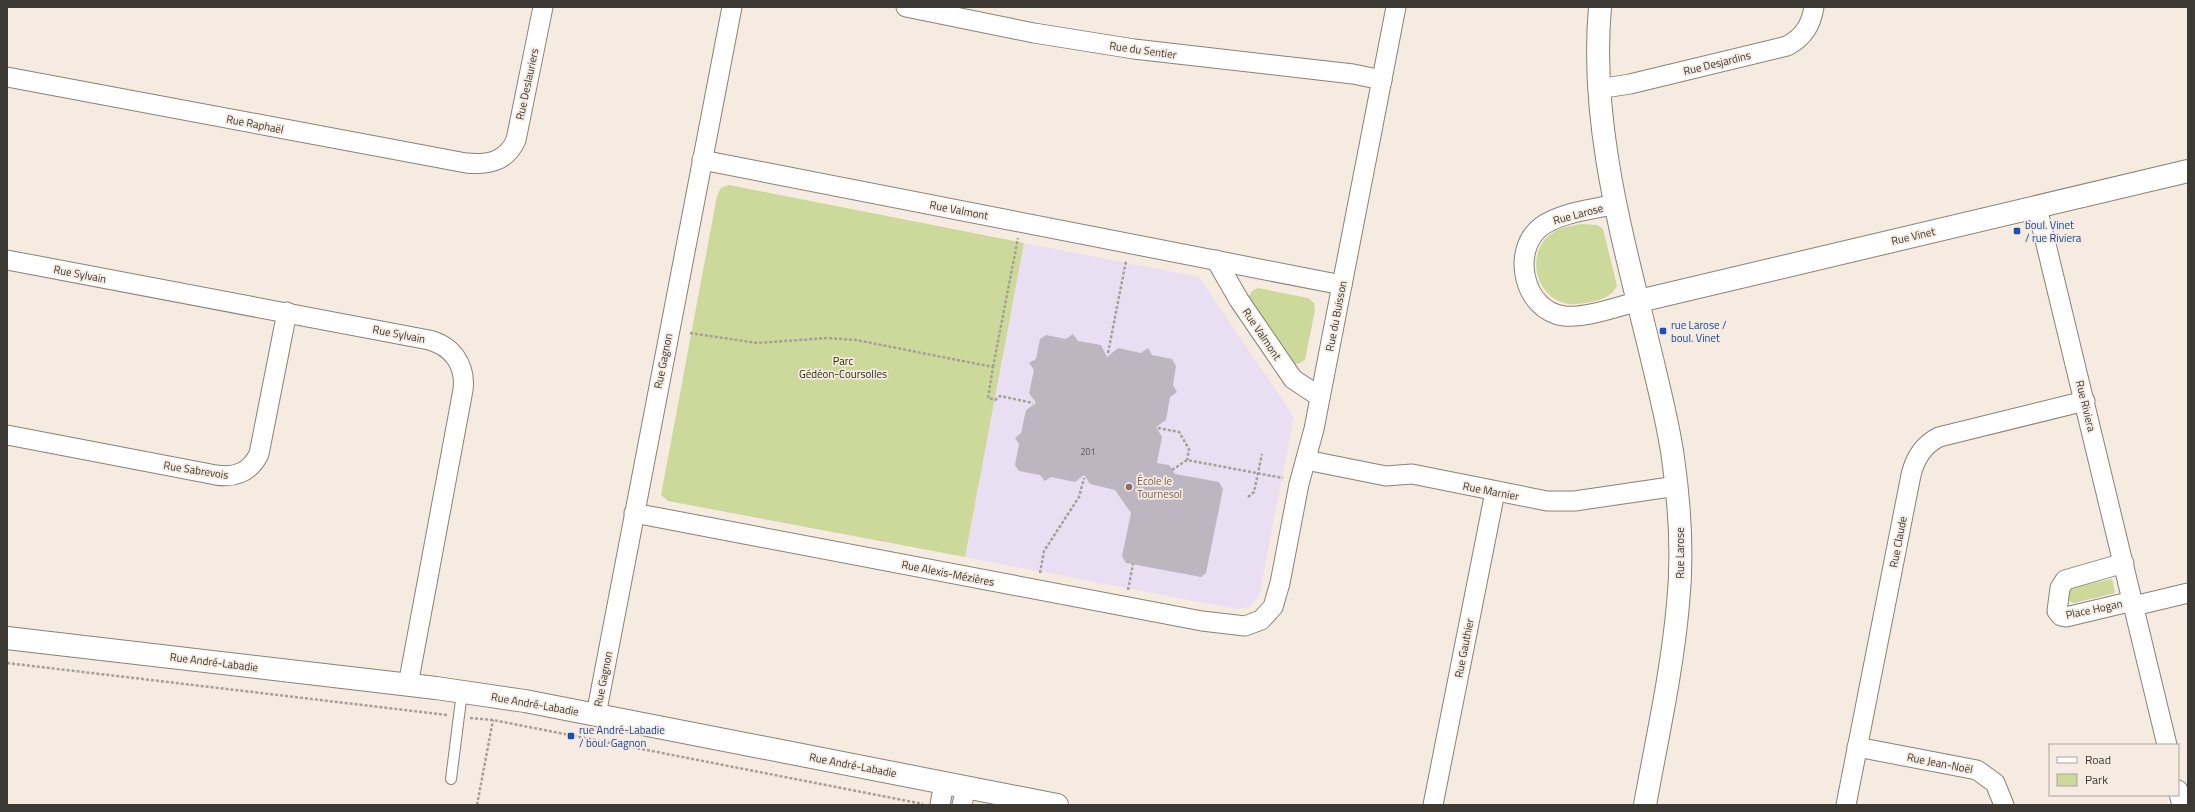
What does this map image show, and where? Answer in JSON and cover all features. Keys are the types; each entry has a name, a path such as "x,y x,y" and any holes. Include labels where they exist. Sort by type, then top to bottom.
{"street":[{"name":"Rue Deslauriers","path":"502,157 516,140 543,7"},
{"name":"Rue Gagnon","path":"596,715 732,7"},
{"name":"Rue du Sentier","path":"906,7 1134,50 1353,74 1382,80"},
{"name":"Rue du Buisson","path":"1261,620 1273,607 1278,596 1299,484 1320,397 1396,7"},
{"name":"Rue Larose","path":"1600,7 1597,52 1598,89 1604,140 1615,204 1668,429 1677,486 1680,543 1678,604 1669,673 1645,805"},
{"name":"Rue Desjardins","path":"1598,89 1630,84 1787,46 1798,40 1806,31 1814,7"},
{"name":"Rue Raphaël","path":"7,77 466,163 487,164 502,157"},
{"name":"Rue Valmont","path":"702,160 1342,285"},
{"name":"Rue Vinet","path":"1639,301 2188,171"},
{"name":"Rue Larose","path":"1615,204 1566,216 1543,226 1535,233 1527,244 1524,273 1533,296 1541,305 1556,314 1576,315 1639,301"},
{"name":"Rue Riviera","path":"2037,206 2134,603 2167,744"},
{"name":"Rue Sylvain","path":"7,260 435,341 450,351 461,366 464,378 463,390 408,685"},
{"name":"Rue Valmont","path":"1216,260 1239,300 1293,379 1320,397"},
{"name":"Rue Sabrevois","path":"7,435 216,475 231,476 241,473 254,463 259,454 286,312"},
{"name":"Rue Claude","path":"1846,805 1913,465 1919,453 1934,440 1946,435 2085,401"},
{"name":"Rue Marnier","path":"1306,460 1386,476 1412,474 1547,502 1566,502 1677,486"},
{"name":"Rue Gauthier","path":"1433,805 1495,492"},
{"name":"Rue Alexis-Mézières","path":"634,513 1202,621 1239,626 1250,625 1261,620"},
{"name":"Place Hogan","path":"2124,563 2064,580 2060,588 2057,611 2061,616 2066,617 2134,603"},
{"path":"2134,603 2188,593"},
{"name":"Rue André-Labadie","path":"7,638 408,685 525,701 944,783 964,796 1057,805"},
{"name":"Rue Jean-Noël","path":"1857,747 1977,770 1995,783 2004,805"},
{"path":"940,805 944,783"},
{"path":"2179,794 2182,805"}],"lane":[{"path":"451,779 462,692"}],"path":[{"path":"1017,240 988,398 995,400 1000,396 1033,403"},
{"path":"1108,353 1126,261"},
{"path":"690,334 757,343 827,338 851,339 993,367"},
{"path":"1158,428 1179,432 1189,449 1187,460"},
{"path":"1248,497 1254,492 1262,454"},
{"path":"1172,470 1187,460 1284,478"},
{"path":"1040,573 1044,550 1079,497 1084,478"},
{"path":"1128,590 1133,564"},
{"path":"7,663 449,715"},
{"name":"Rue André-Labadie","path":"468,717 493,720 926,805"},
{"path":"477,805 493,720"}],"shaded area":[{"name":"École le Tournesol","path":"1024,243 1199,277 1294,417 1259,596 1249,607 1236,609 965,557"}],"green space":[{"name":"Parc Gédéon-Coursolles","path":"729,185 1024,243 965,557 668,501 661,495 717,196 721,188"},
{"path":"1581,224 1597,225 1603,229 1617,286 1609,295 1599,300 1578,304 1567,304 1554,298 1546,291 1540,282 1536,261 1538,251 1543,242 1551,234 1562,228"},
{"path":"1258,288 1308,298 1314,303 1315,310 1305,360 1298,364 1292,363 1248,298 1252,291"},
{"path":"2112,579 2115,593 2074,603 2069,601 2069,591 2071,588"}],"building":[{"path":"1073,334 1078,341 1101,345 1107,357 1118,348 1141,353 1148,348 1152,355 1172,359 1176,366 1173,385 1177,392 1170,397 1166,420 1156,427 1162,437 1157,463 1169,465 1175,474 1219,482 1223,489 1206,573 1201,577 1126,563 1122,556 1131,513 1115,490 1090,484 1084,475 1075,482 1051,477 1045,481 1040,475 1019,471 1015,465 1019,444 1015,438 1021,433 1026,410 1036,403 1029,393 1034,370 1029,363 1036,359 1040,339 1046,335 1066,339"}],"place":[{"name":"boul. Vinet / rue Riviera","path":"2017,231"},
{"name":"rue Larose / boul. Vinet","path":"1663,331"},
{"name":"École le Tournesol","path":"1129,487"},
{"name":"rue André-Labadie / boul. Gagnon","path":"571,736"}]}
